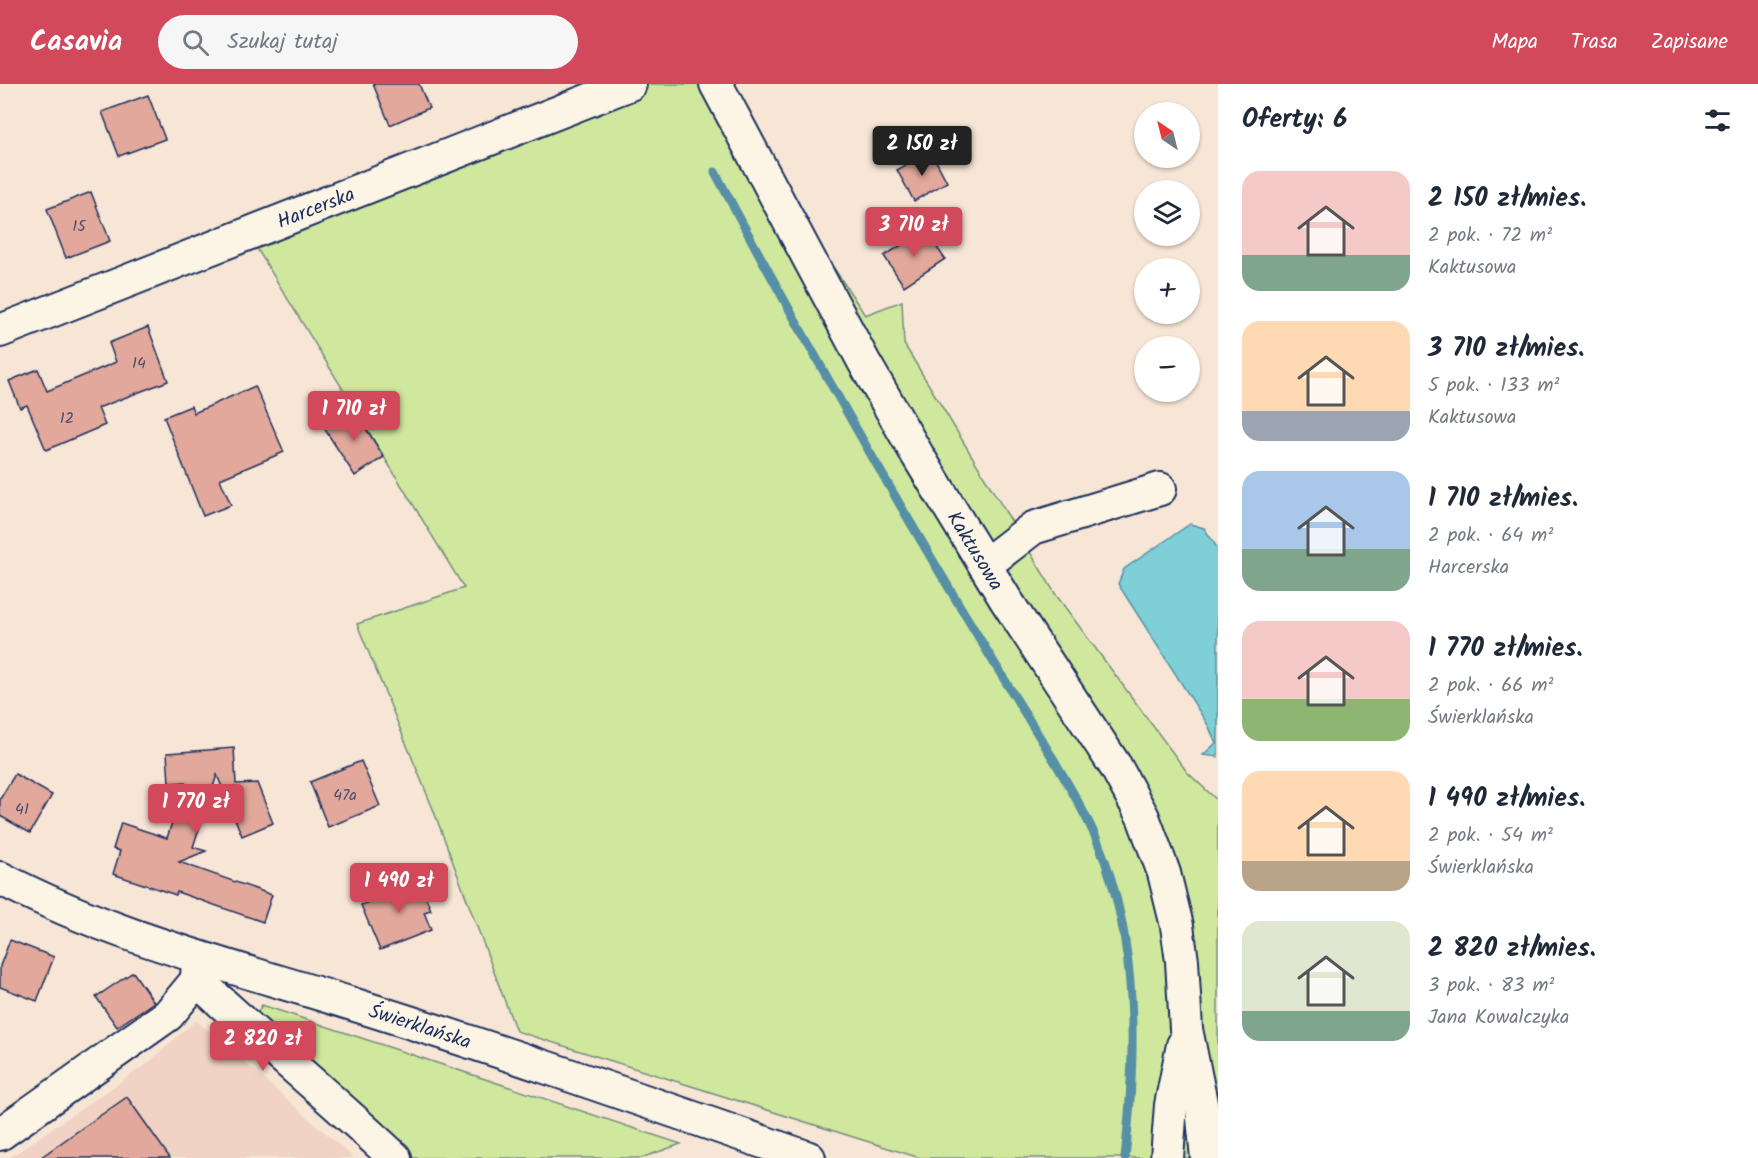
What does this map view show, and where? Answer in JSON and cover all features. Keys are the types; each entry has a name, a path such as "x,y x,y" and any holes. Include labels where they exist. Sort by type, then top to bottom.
{"street":[{"name":"Harcerska","path":"0,331 630,84"},
{"name":"Kaktusowa","path":"716,84 864,362 918,456 985,565 1116,767 1143,817 1164,873 1175,915 1182,962 1186,1029 1202,1108 1207,1158"},
{"path":"985,565 1033,528 1160,489"},
{"name":"Świerklańska","path":"0,878 197,968 374,1011 809,1158"},
{"path":"0,1134 168,1015 197,968 395,1158"},
{"name":"Kaktusowa","path":"1167,1158 1172,1105 1186,1029"}],"shaded area":[{"path":"196,1020 354,1158 9,1158 148,1063"}],"green space":[{"path":"603,84 712,84 865,315 902,301 904,344 1056,595 1187,772 1218,801 1218,1158 920,1158 516,1031 433,809 357,624 464,588 253,242"},
{"path":"262,1005 681,1144 641,1158 411,1158 256,1015"}],"water":[{"path":"1190,524 1204,528 1218,549 1218,757 1203,755 1216,743 1208,725 1118,584 1124,569"}],"building":[{"path":"373,84 419,84 429,108 390,125"},
{"path":"148,95 165,139 119,156 102,112"},
{"path":"926,153 930,161 935,159 947,182 914,201 897,170"},
{"path":"91,192 110,241 66,258 47,209"},
{"path":"925,230 945,259 904,286 884,256"},
{"path":"148,327 168,381 98,408 105,425 46,450 27,405 20,408 9,381 38,369 47,391 116,362 109,343"},
{"path":"255,386 284,452 220,479 231,505 203,516 164,417 191,406 194,413"},
{"path":"353,408 384,457 355,476 324,428"},
{"path":"234,748 236,784 257,783 273,823 242,836 217,775 193,847 206,851 179,862 272,895 263,922 177,892 176,895 113,874 120,851 113,849 121,823 167,838 185,782 169,783 167,753"},
{"path":"361,761 380,806 328,827 310,782"},
{"path":"15,774 52,795 30,833 0,816 0,799"},
{"path":"417,875 431,910 424,912 431,930 380,950 361,905 392,893 389,886"},
{"path":"10,940 54,957 37,1001 0,987 0,966"},
{"path":"133,972 154,1002 117,1027 96,997"},
{"path":"127,1097 170,1158 40,1158 72,1135"}],"waterway":[{"path":"715,172 837,395 922,542 1054,760 1084,812 1099,845 1112,883 1128,960 1132,1039 1125,1158"}]}
